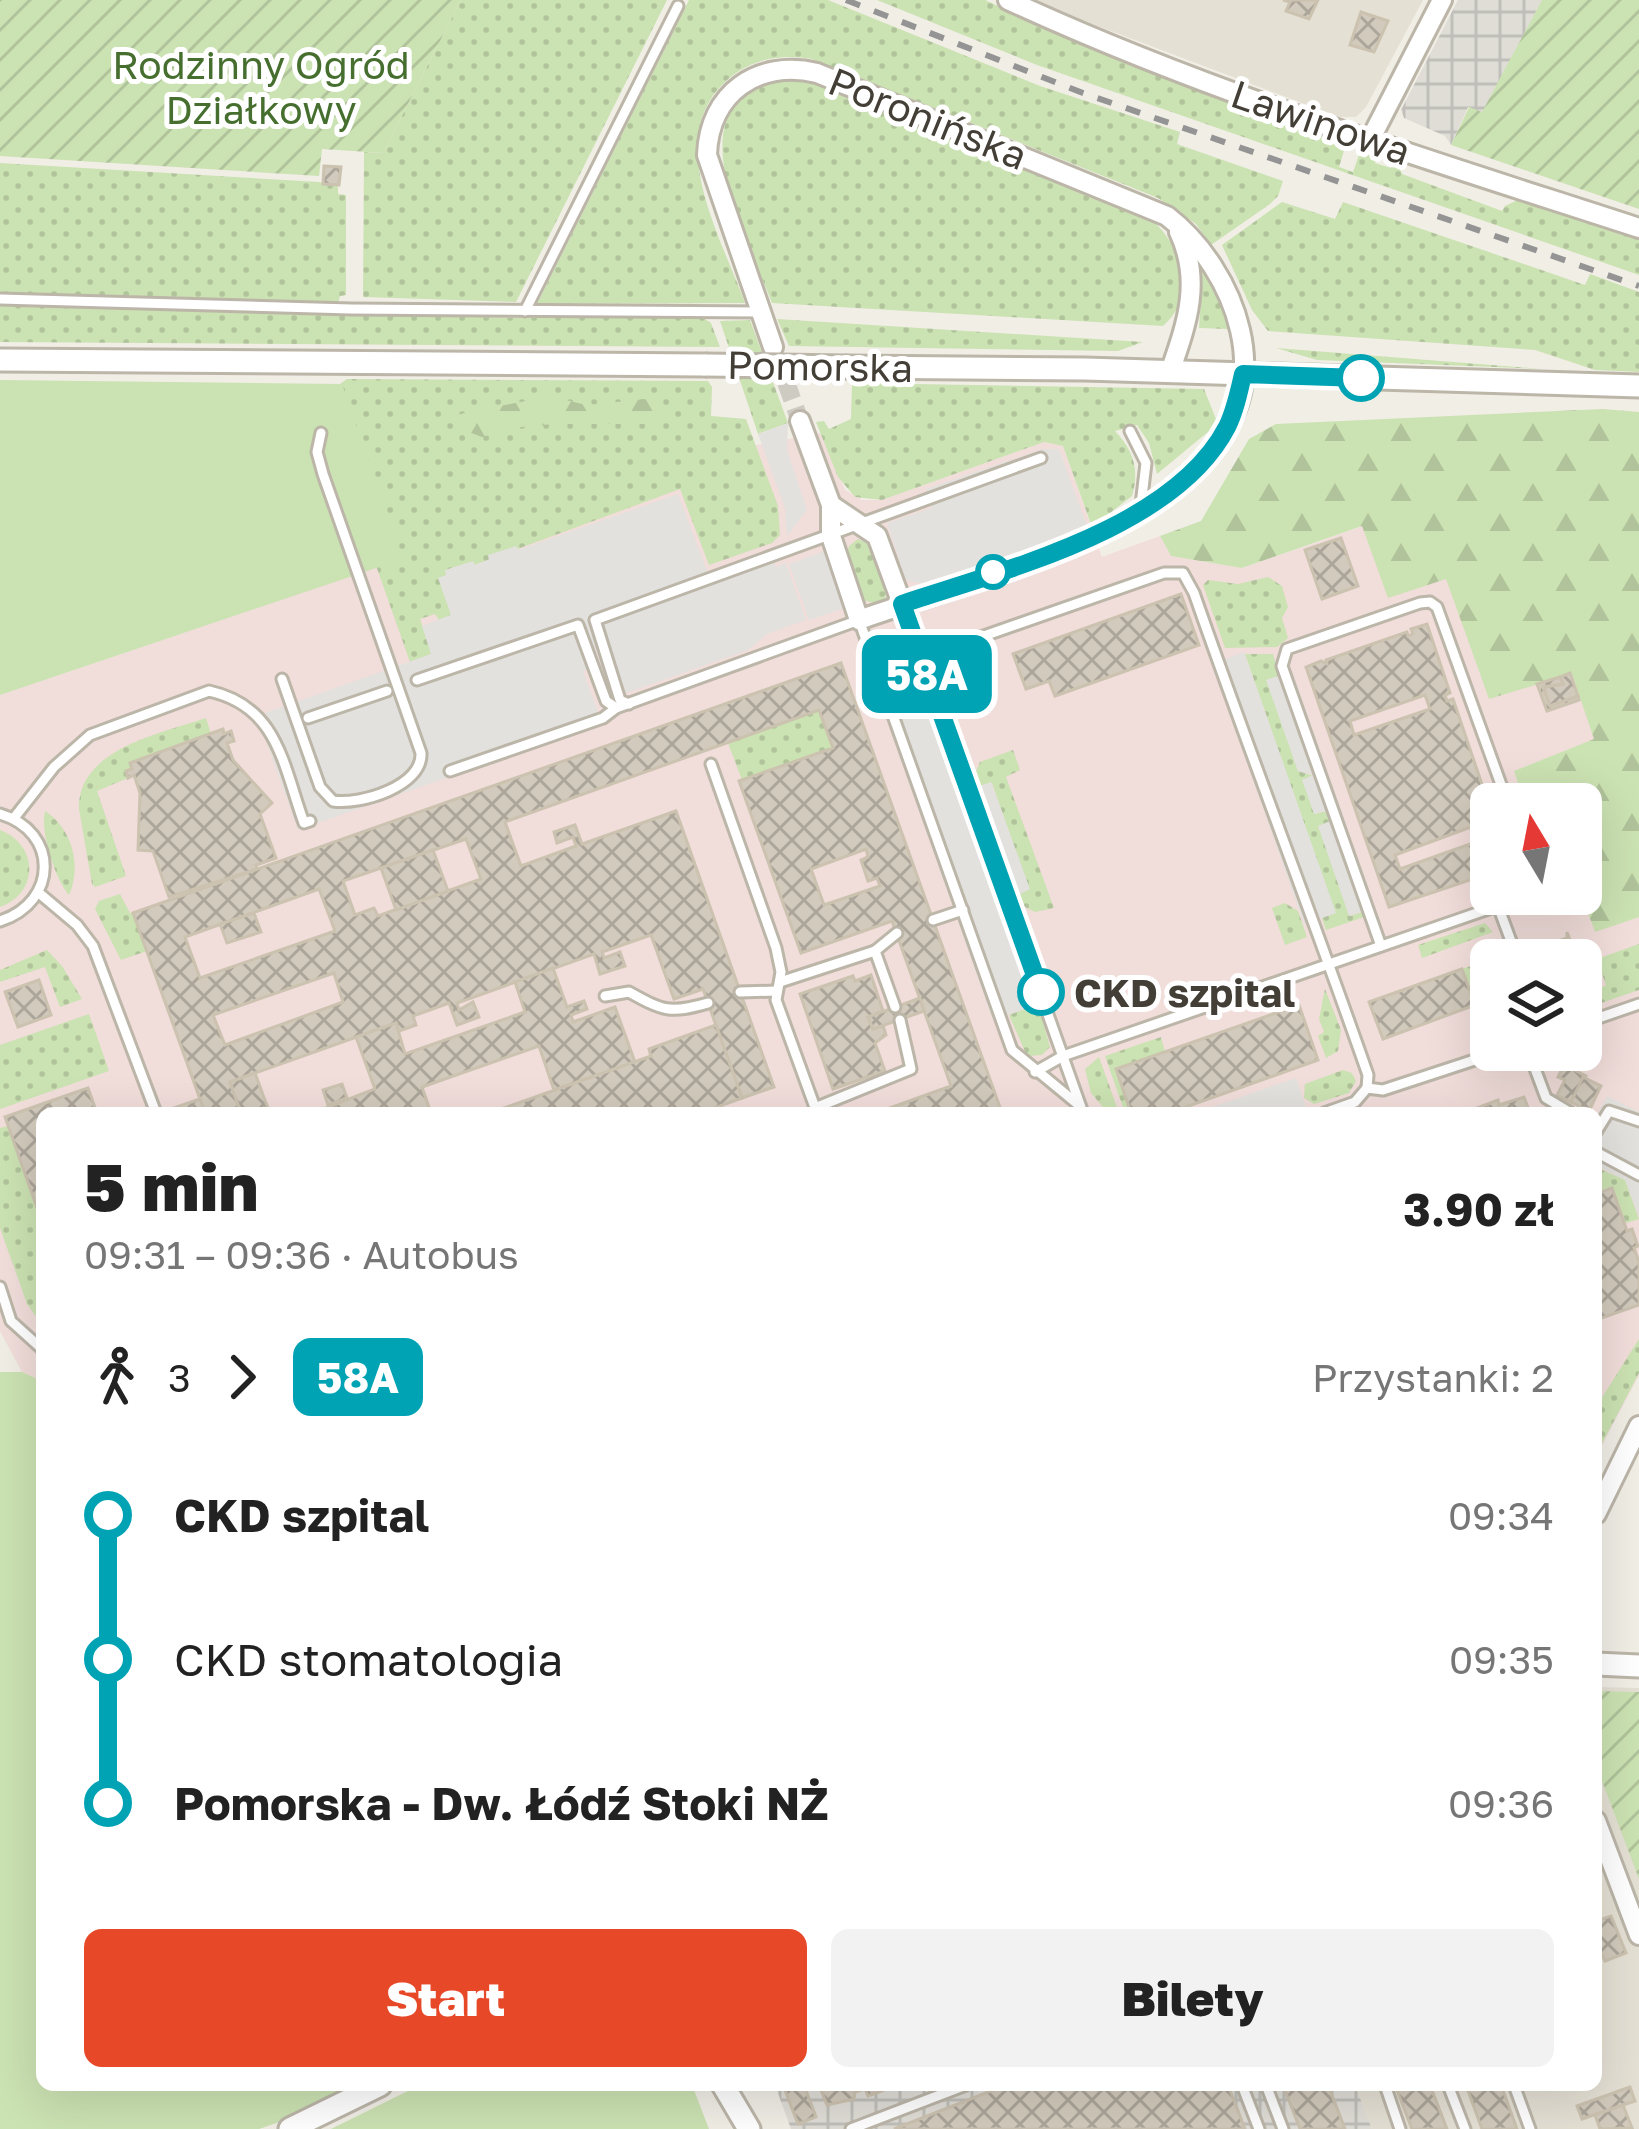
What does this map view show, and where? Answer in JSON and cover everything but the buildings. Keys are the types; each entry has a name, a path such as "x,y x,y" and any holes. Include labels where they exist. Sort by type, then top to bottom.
{"street":[{"name":"Lawinowa","path":"1008,0 1180,72 1639,228"},
{"path":"1370,140 1442,0"},
{"name":"Poronińska","path":"773,347 711,173 708,139 712,122 732,91 779,68 818,73 1154,209 1175,222 1204,254 1236,316 1243,374 1228,424 1217,443 1173,486 1098,536 859,620"},
{"path":"1169,372 1193,291 1192,270 1175,222"},
{"name":"Pomorska","path":"0,360 705,364 1639,386"},
{"path":"800,421 831,505 831,536 859,620"},
{"path":"831,505 877,536 902,604"},
{"path":"1602,1502 1639,1426"},
{"path":"1602,1664 1639,1666"},
{"path":"1602,1837 1639,1935"},
{"path":"290,2129 368,2091"},
{"path":"727,2091 750,2129"},
{"path":"741,2091 750,2129"}],"lane":[{"path":"525,311 678,6"},
{"path":"0,299 761,312"},
{"path":"1130,431 1146,464 1146,487 1137,513"},
{"path":"282,679 320,787 333,801 353,801 416,776 421,753 322,474 317,452 321,433"},
{"path":"629,704 620,700 593,623 1041,458"},
{"path":"921,658 1164,573 1183,573 1368,1075 1366,1088 1355,1102 1341,1107"},
{"path":"1381,946 1282,666 1286,649 1430,602 1437,607 1500,783"},
{"path":"902,604 1080,1107"},
{"path":"450,771 859,620 1012,1050 1077,1107"},
{"path":"417,680 578,626 606,701 616,708"},
{"path":"311,717 387,691"},
{"path":"14,818 54,767 90,735 202,692 227,694 259,714 274,731 304,823 310,821"},
{"path":"711,764 776,948 778,987 815,1107"},
{"path":"0,814 27,827 42,852 39,892 15,916 0,921"},
{"path":"39,892 93,946 153,1107"},
{"path":"933,920 963,910"},
{"path":"1035,1072 1063,1055 1472,915"},
{"path":"740,992 778,987 875,951 897,933"},
{"path":"875,951 896,1007"},
{"path":"605,996 629,992 670,1011 708,1003"},
{"path":"1602,1017 1639,1004"},
{"path":"824,1107 907,1074 911,1061 900,1019"},
{"path":"1366,1088 1383,1090 1470,1061"},
{"path":"1536,1071 1546,1098 1560,1107"},
{"path":"1602,1123 1614,1110 1639,1121"},
{"path":"1602,1155 1639,1175"},
{"path":"0,1287 11,1321 36,1344"},
{"path":"851,2129 950,2091"},
{"path":"1244,2091 1259,2129"},
{"path":"1268,2091 1283,2129"},
{"path":"1387,2091 1400,2129"},
{"path":"1450,2091 1465,2129"},
{"path":"1516,2091 1531,2129"}],"shaded area":[{"path":"1029,0 1423,0 1366,107 1356,117 1339,117"},
{"path":"1458,0 1542,0 1482,113 1468,107 1451,145 1445,136 1404,118 1401,110"},
{"path":"788,423 787,450 807,510 787,536 785,508 758,434"},
{"path":"821,433 845,490 862,500 882,500 1044,442 1063,446 1102,557 1160,536 1171,556 1243,568 1363,526 1446,578 1489,698 1572,673 1595,739 1514,771 1518,783 1470,783 1470,915 1590,915 1596,931 1639,917 1639,1375 1602,1446 1602,1107 36,1107 36,1378 22,1372 0,1331 0,695 714,453"},
{"path":"1043,449 1059,449 1088,529 928,585 906,580 887,523 932,508 926,489"},
{"path":"678,494 707,571 770,551 776,567 786,563 806,620 767,634 748,650 626,693 607,640 594,644 600,664 583,671 602,723 298,830 257,716 431,654 422,626 451,615 438,578 446,575 445,570 473,561 475,565 489,560 488,555 516,546 518,550"},
{"path":"828,550 848,607 809,620 789,564"},
{"path":"925,647 976,787 991,782 1030,889 1016,896 1053,999 993,1020 868,667"},
{"path":"1244,652 1336,913 1304,924 1212,664"},
{"path":"1292,671 1375,907 1349,916 1318,826 1330,821 1326,811 1314,814 1302,780 1313,775 1298,771 1266,680"},
{"path":"1296,1078 1306,1107 1212,1107"},
{"path":"1607,1096 1639,1112 1639,1217 1625,1180 1602,1168 1601,1107"},
{"path":"1602,1687 1639,1688 1639,2129 1372,2129 1357,2091 1602,2091"},
{"path":"777,2091 1357,2091 1372,2129 791,2129"}],"green space":[{"name":"Rodzinny Ogród Działkowy","path":"0,0 461,0 383,153 322,149 319,176 0,156"},
{"path":"461,0 667,0 516,302 363,297 364,152 383,153"},
{"path":"689,0 828,0 1040,86 1180,132 1177,144 1283,181 1270,204 1211,245 1196,224 1158,198 812,59 770,59 732,76 711,99 700,126 702,186 745,303 537,304"},
{"path":"877,0 985,0 1050,30 1347,141 1339,167 1353,172 1360,152 1376,158 1375,163 1398,165 1402,174 1502,211 1520,199 1639,237 1639,275 1037,65"},
{"path":"1542,0 1639,0 1639,209 1451,145 1469,107 1482,112"},
{"path":"790,80 817,85 1156,224 1174,247 1182,275 1183,289 1173,315 1163,326 772,303 734,207 723,139 731,111 752,91"},
{"path":"0,163 338,186 338,194 346,195 346,295 338,303 321,304 0,294"},
{"path":"1282,202 1335,219 1343,202 1585,285 1590,274 1639,292 1639,372 1595,370 1535,350 1268,331 1252,310 1222,245"},
{"path":"1199,261 1223,310 1228,329 1199,328"},
{"path":"0,305 523,318 700,316 711,323 720,347 0,342"},
{"path":"777,319 1143,342 1118,351 789,346"},
{"path":"750,320 788,423 758,434 720,321"},
{"path":"1276,348 1543,369 1317,360"},
{"path":"347,379 708,381 711,416 746,419 778,506 780,535 772,543 709,565 680,489 447,575 451,615 420,619 432,654 410,662 338,458 333,389"},
{"path":"0,380 342,384 403,559 0,695"},
{"path":"852,383 1204,389 1216,419 1209,431 1157,474 1149,443 1137,425 1115,431 1133,460 1132,496 1092,527 1063,446 1044,442 882,500 855,497 838,477 816,422 824,421 829,429 851,419"},
{"path":"550,396 586,405 646,399 662,408 662,415 646,424 553,424 482,437 464,430 456,415"},
{"path":"1603,409 1639,412 1639,917 1595,932 1589,915 1602,915 1602,783 1518,783 1514,771 1594,739 1572,674 1489,699 1446,579 1388,598 1362,526 1242,568 1171,556 1160,536 1201,521 1249,439 1276,424"},
{"path":"858,539 873,546 888,588 885,599 877,604 863,600 846,556"},
{"path":"1268,577 1282,586 1288,607 1282,618 1288,638 1277,647 1225,648 1203,585 1208,580 1238,584"},
{"path":"1245,654 1273,654 1279,676 1267,680 1298,771 1314,776 1314,814 1327,811 1331,822 1319,826 1350,916 1362,912 1364,917 1326,930 1322,918 1335,913"},
{"path":"819,710 833,748 742,780 728,743"},
{"path":"206,718 211,734 126,771 128,778 97,791 126,876 95,887 79,809 82,788 92,772 125,747"},
{"path":"1013,750 1020,770 1006,777 1054,908 1035,912 1021,905 1016,895 1029,889 992,783 976,787 973,778 980,762"},
{"path":"45,811 62,827 72,848 75,872 69,895 50,855"},
{"path":"0,830 22,846 29,869 22,891 0,907"},
{"path":"120,894 133,913 147,951 121,960 95,909 99,901"},
{"path":"1285,903 1298,911 1307,937 1285,945 1272,908"},
{"path":"1485,923 1493,932 1422,958 1418,945"},
{"path":"1639,944 1639,990 1602,1003 1606,985 1602,957"},
{"path":"47,950 82,999 60,1007 45,967 0,982 0,970"},
{"path":"1470,966 1470,991 1462,969"},
{"path":"1325,989 1341,1030 1338,1051 1326,1058 1318,1036 1324,1032 1319,1019"},
{"path":"1038,1004 1050,1047 1042,1055 1027,1056 1009,1015"},
{"path":"89,1014 109,1071 0,1109 0,1045"},
{"path":"1161,1037 1165,1052 1116,1070 1129,1107 1123,1107 1105,1056"},
{"path":"1099,1057 1117,1107 1103,1107 1091,1093 1085,1069"},
{"path":"1343,1070 1356,1081 1349,1093 1314,1104 1304,1098 1305,1084"},
{"path":"8,1126 36,1205 36,1317 0,1228 0,1128"},
{"path":"1602,1170 1625,1180 1639,1219 1626,1223 1612,1187 1602,1190"},
{"path":"1639,1339 1639,1373 1602,1444 1602,1398"},
{"path":"0,1372 22,1372 36,1378 36,2091 343,2091 259,2129 0,2129"},
{"path":"1602,1691 1639,1692 1639,1879 1602,1781"},
{"path":"408,2091 694,2091 709,2129 331,2129"}],"tunnel":[{"path":"777,357 800,421"}],"railway":[{"path":"846,0 1083,93 1639,286"}],"bus line":[{"name":"58A","path":"1041,992 902,604 1118,526 1173,486 1217,443 1237,401 1243,374 1361,378"}],"place":[{"name":"CKD szpital","path":"1041,992"}]}
